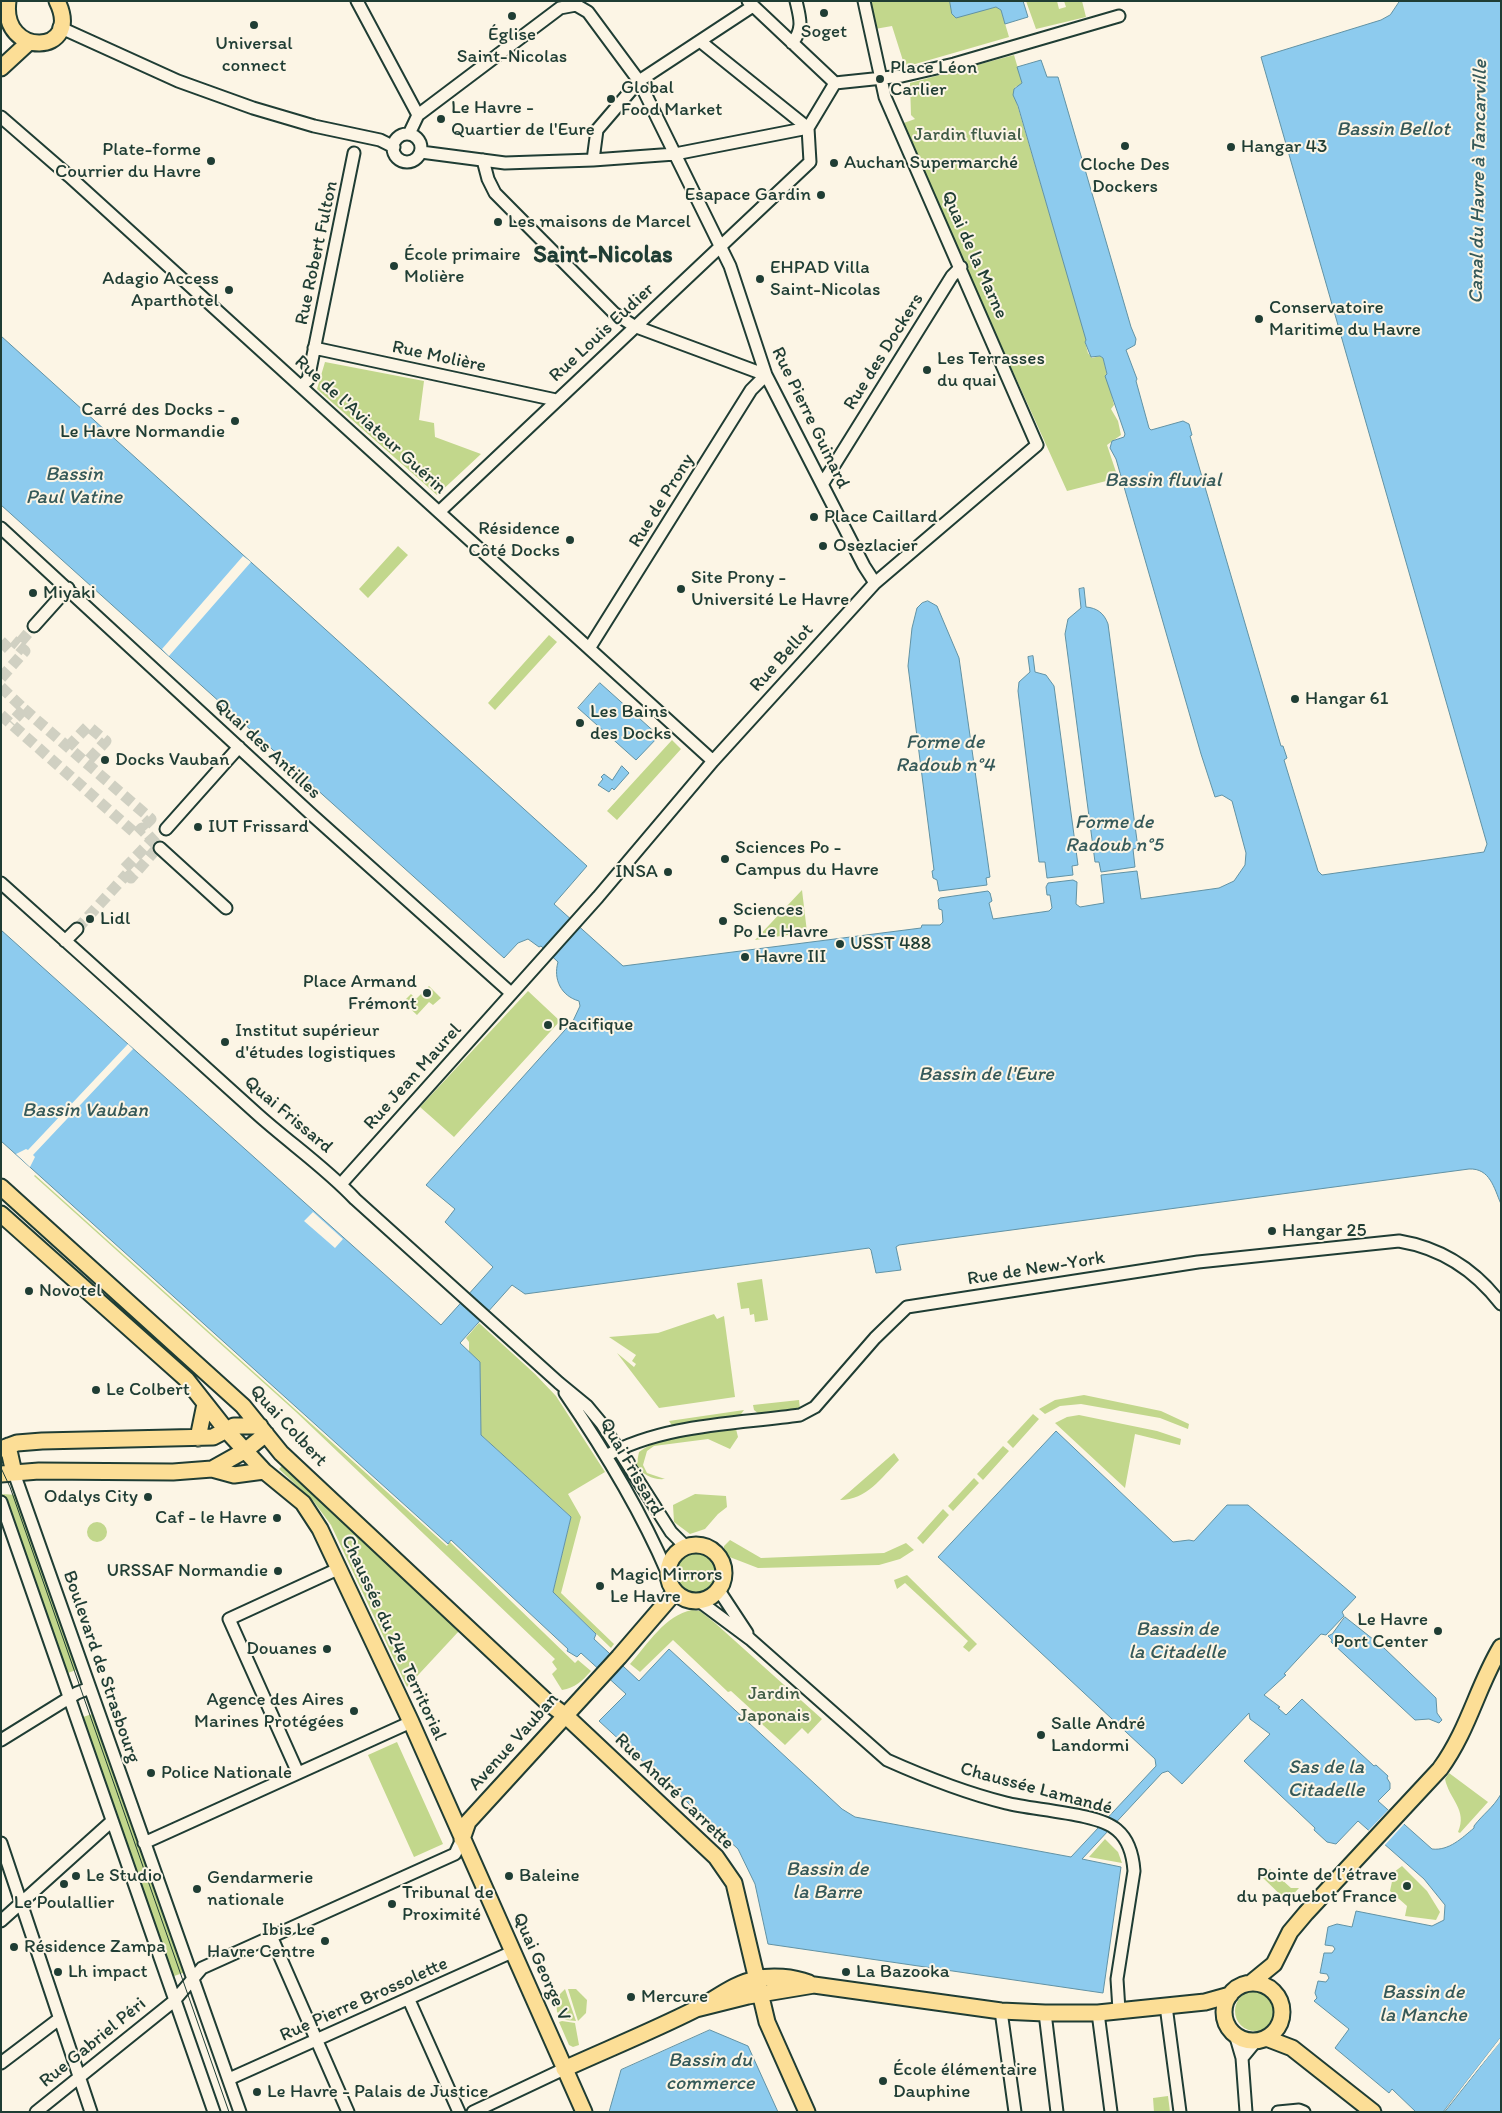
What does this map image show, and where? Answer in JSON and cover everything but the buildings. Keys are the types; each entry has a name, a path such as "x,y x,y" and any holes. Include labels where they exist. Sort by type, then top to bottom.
{"main road":[{"path":"8,1 4,17 8,38 27,44 46,41 59,27 61,15 57,1"},
{"path":"1,68 27,44"},
{"name":"Quai Colbert","path":"1,1188 243,1406 283,1455 547,1702 566,1716"},
{"path":"1,1214 186,1379 227,1431 264,1471"},
{"path":"198,1438 205,1404"},
{"path":"243,1424 263,1430 246,1450 212,1468 173,1472 39,1471 8,1474 4,1447 42,1441 213,1437 234,1426 243,1424"},
{"path":"212,1468 234,1475 264,1471"},
{"name":"Chaussée du 24e Territorial","path":"264,1471 303,1502 320,1529 411,1722 462,1839"},
{"path":"686,1546 705,1546 718,1556 724,1572 718,1589 707,1599 699,1601 686,1599 675,1592 669,1582 667,1572 673,1556 686,1546"},
{"name":"Avenue Vauban","path":"462,1839 468,1822 602,1676 675,1592"},
{"path":"564,2069 696,2009 731,1988 758,1978 790,1978 814,1985 1001,2011 1045,2013 1098,2013 1205,2002 1230,1994 1237,1988 1252,1982 1274,1964 1294,1926 1330,1885 1377,1839 1453,1751 1468,1723 1501,1647"},
{"name":"Rue André Carrette","path":"566,1716 716,1857 727,1871 735,1887 769,2027 806,2112"},
{"name":"Quai George V","path":"462,1839 584,2112"},
{"path":"1261,2040 1273,2034 1280,2025 1283,2012 1277,1995 1274,1964"},
{"path":"1252,1982 1262,1984 1277,1995"},
{"path":"696,2009 762,1994 814,1985"},
{"path":"1230,1994 1224,2014 1227,2025 1235,2034 1245,2040 1261,2040 1292,2048 1373,2112"},
{"path":"1205,2002 1224,2014"},
{"path":"1280,2025 1292,2048"}],"street":[{"path":"357,1 418,115"},
{"path":"795,39 801,26 796,1"},
{"name":"Quai de la Marne","path":"864,1 885,98 961,267 1037,445"},
{"path":"408,134 418,115 560,8 576,3"},
{"name":"Rue Pierre Guinard","path":"576,3 588,12 639,82 730,266 766,376 823,483 864,566 875,583"},
{"path":"593,160 597,130 639,82 701,42 750,3 795,39 835,84"},
{"path":"835,84 902,76 954,64 1119,16"},
{"path":"59,27 178,81 253,108 314,126 380,140 394,147"},
{"path":"701,42 808,128"},
{"path":"421,152 505,163 593,160 675,154 808,128 835,84"},
{"name":"Rue de l'Aviateur Guérin","path":"1,117 590,647 713,761"},
{"name":"Rue Louis Eudier","path":"439,512 810,162 808,128"},
{"path":"408,134 419,140 421,152 414,160 406,162 397,157 394,147 398,137 408,134"},
{"name":"Rue Robert Fulton","path":"301,386 308,380 354,153"},
{"path":"483,160 488,179 495,193 614,313 634,326 766,376"},
{"name":"Rue des Dockers","path":"823,483 952,276 961,267"},
{"name":"Rue Molière","path":"314,348 556,400"},
{"name":"Rue de Prony","path":"590,647 751,390 766,376"},
{"name":"Rue Bellot","path":"546,955 598,897 713,761 875,583 1037,445"},
{"name":"Quai des Antilles","path":"1,528 511,993"},
{"path":"34,626 68,588"},
{"path":"166,829 239,747"},
{"path":"160,848 226,908"},
{"name":"Quai Frissard","path":"1,883 257,1113 341,1184 558,1383 588,1406 671,1532 686,1546"},
{"path":"65,941 77,929"},
{"name":"Rue Jean Maurel","path":"341,1184 546,955"},
{"name":"Rue de New-York","path":"606,1456 624,1445 659,1434 800,1415 809,1412 815,1408 876,1338 907,1306 1198,1262 1399,1241 1421,1244 1439,1251 1458,1262 1477,1277 1501,1304"},
{"name":"Quai Frissard","path":"558,1383 606,1456 657,1548 667,1572"},
{"name":"Boulevard de Strasbourg","path":"8,1474 20,1488 240,2112"},
{"path":"1,1502 3,1515 69,1697 214,2112"},
{"path":"298,1772 229,1619 340,1568"},
{"name":"Chaussée Lamandé","path":"718,1589 750,1639"},
{"name":"Chaussée Lamandé","path":"699,1601 750,1639 855,1734 887,1760 914,1772 1007,1803 1099,1822 1117,1829 1133,1857 1134,1872 1117,1979 1119,2010"},
{"path":"1,1740 69,1697 90,1688"},
{"path":"144,1843 411,1722"},
{"path":"1,1921 112,1820"},
{"name":"Rue Gabriel Péri","path":"36,2112 174,2001 202,1968 455,1854 462,1839"},
{"path":"1,1843 91,2112"},
{"path":"271,1936 348,2112"},
{"name":"Rue Pierre Brossolette","path":"229,2079 409,2000 512,1952"},
{"path":"409,2000 459,2112"},
{"path":"1166,2006 1180,2112"},
{"path":"1001,2011 1014,2112"},
{"path":"1045,2013 1057,2112"},
{"path":"1098,2013 1111,2112"},
{"path":"1,2063 59,2018"},
{"path":"1235,2034 1242,2058 1246,2112"},
{"path":"1242,2058 1261,2040"},
{"path":"473,2112 564,2069"},
{"path":"1278,2112 1299,2110 1304,2112"}],"green space":[{"path":"869,1 950,1 954,14 997,7 1001,10 1009,37 905,67 892,26 875,29"},
{"path":"1026,1 1057,1 1059,9 1066,7 1064,1 1082,1 1086,17 1036,29"},
{"name":"Jardin fluvial","path":"1014,55 1022,82 1021,85 1015,87 1014,94 1087,341 1085,342 1088,353 1092,358 1100,356 1103,358 1114,405 1111,409 1118,421 1121,435 1107,445 1118,478 1067,491 901,124 915,119 911,115 910,83"},
{"path":"325,362 424,381 419,420 434,423 435,437 481,454 437,495 317,389"},
{"path":"398,546 408,555 368,598 359,589"},
{"path":"549,635 557,642 495,710 488,703"},
{"path":"672,740 681,749 617,820 607,811"},
{"path":"802,890 807,932 755,940"},
{"path":"429,986 441,998 433,1005 429,1002 417,1015 403,1002 411,994 416,999"},
{"path":"528,991 560,1021 454,1137 420,1107"},
{"path":"35,1175 447,1546 450,1542 575,1663 578,1660 591,1671 578,1684 562,1690 552,1674 557,1669 552,1662 555,1659 296,1412"},
{"path":"762,1279 768,1320 755,1322 754,1314 750,1315 749,1308 741,1309 737,1283"},
{"path":"714,1314 717,1319 724,1316 735,1397 659,1408 617,1353 634,1367 636,1364 632,1361 636,1355 609,1337 658,1333"},
{"path":"479,1323 535,1374 556,1396 605,1472 568,1494 581,1517 561,1593 614,1644 611,1648 553,1592 571,1517 481,1435 480,1362 469,1352 469,1342 466,1338"},
{"path":"1084,1395 1161,1411 1189,1424 1188,1429 1160,1418 1081,1404 1060,1406 1045,1414 1039,1409 1055,1400"},
{"path":"799,1400 800,1409 759,1414 754,1410 753,1405"},
{"path":"744,1410 739,1417 673,1427 669,1421"},
{"path":"1033,1414 1039,1419 1013,1448 1007,1442"},
{"path":"1079,1415 1157,1431 1181,1439 1180,1445 1135,1434 1125,1488 1055,1423 1067,1417"},
{"path":"736,1429 738,1437 730,1449 708,1439 654,1446 647,1451 643,1465 647,1473 665,1479 656,1479 636,1467 639,1452 660,1441 685,1435"},
{"path":"1003,1446 1009,1451 983,1480 977,1474"},
{"path":"894,1453 899,1460 880,1481 858,1496 840,1500"},
{"path":"285,1463 459,1631 407,1687 331,1525 314,1502 279,1469"},
{"path":"974,1478 979,1483 953,1511 948,1506"},
{"path":"1,1494 19,1495 79,1669 65,1674"},
{"path":"695,1494 726,1496 727,1507 705,1529 690,1534 674,1522 673,1505"},
{"path":"943,1509 949,1515 923,1544 917,1538"},
{"path":"97,1522 104,1525 107,1532 104,1539 97,1542 90,1539 87,1532 90,1525"},
{"path":"730,1540 761,1558 884,1553 906,1543 914,1550 900,1559 879,1565 758,1568 727,1556 724,1546"},
{"path":"696,1553 710,1559 716,1573 710,1587 696,1593 682,1587 676,1573 682,1559"},
{"path":"907,1575 977,1644 969,1652 963,1647 968,1641 905,1583 897,1589 894,1580"},
{"name":"Jardin Japonais","path":"692,1610 700,1611 715,1623 822,1719 808,1734 802,1728 785,1745 753,1716 754,1712 731,1691 728,1692 673,1640 640,1672 630,1664 665,1624 682,1613"},
{"path":"95,1713 186,1972 171,1977 80,1718"},
{"path":"397,1742 443,1844 414,1857 368,1755"},
{"path":"1449,1773 1488,1802 1460,1833 1458,1832 1461,1817 1445,1779"},
{"path":"1105,1839 1118,1852 1122,1863 1089,1857"},
{"path":"1402,1866 1427,1891 1440,1912 1436,1920 1405,1916 1407,1906 1390,1891 1394,1872"},
{"path":"1270,1869 1291,1888 1299,1888 1287,1901 1262,1877"},
{"path":"565,1989 576,2021 566,2020 557,2012 556,1998"},
{"path":"568,1989 576,1989 587,2000 586,2013 578,2021"},
{"path":"1255,1991 1269,1997 1275,2011 1269,2025 1255,2031 1241,2025 1235,2011 1241,1997"},
{"path":"559,2022 575,2023 579,2045 573,2047 569,2045"},
{"path":"1168,2096 1170,2112 1154,2112 1153,2098"}],"water":[{"path":"950,1 1023,1 1028,17 1005,24 1001,10 996,7 956,18 952,14"},
{"path":"1400,1 1501,1 1501,1204 1487,1175 1469,1169 899,1245 896,1247 901,1270 876,1273 869,1248 525,1294 512,1285 460,1343 480,1362 481,1435 571,1517 553,1592 596,1634 594,1639 639,1681 669,1649 842,1809 855,1817 1071,1857 1156,1766 1155,1759 938,1557 1056,1431 1173,1542 1194,1541 1227,1505 1248,1505 1356,1597 1342,1612 1344,1616 1326,1635 1321,1634 1284,1674 1286,1675 1264,1695 1280,1707 1278,1708 1286,1715 1302,1699 1374,1766 1376,1765 1388,1776 1390,1789 1378,1801 1432,1849 1450,1846 1465,1836 1474,1828 1501,1794 1501,2037 1443,2112 1416,2112 1392,2089 1389,2093 1335,2048 1349,2029 1314,2001 1317,1998 1315,1993 1318,1981 1326,1982 1329,1978 1327,1974 1320,1973 1324,1953 1332,1953 1335,1949 1333,1946 1325,1945 1328,1927 1337,1924 1352,1927 1356,1911 1432,1926 1444,1920 1445,1905 1424,1879 1358,1821 1336,1844 1327,1842 1314,1830 1315,1828 1244,1761 1270,1734 1250,1719 1249,1713 1182,1784 1168,1771 1162,1773 1082,1859 1121,1867 1103,1993 768,1944 755,1884 738,1849 599,1721 626,1694 581,1653 577,1657 567,1651 568,1649 451,1540 448,1544 1,1141 1,930 441,1325 493,1267 445,1222 455,1209 426,1185 573,1021 580,1006 579,1001 563,991 557,975 558,962 541,946 539,947 528,939 518,943 504,958 1,505 1,336 587,866 554,904 623,966 921,928 922,925 940,925 943,922 942,910 939,909 938,900 940,898 988,891 992,901 989,903 993,919 1049,911 1052,908 1050,895 1047,895 1046,887 1048,883 1073,880 1077,882 1076,904 1080,907 1104,903 1101,875 1137,871 1141,899 1219,888 1234,881 1245,865 1246,853 1232,801 1222,795 1215,797 1201,754 1116,459 1110,448 1112,441 1124,437 1125,434 1105,376 1107,374 1103,358 1100,356 1091,357 1085,342 1086,340 1018,106 1013,95 1014,89 1022,83 1017,67 1041,60 1047,77 1058,77 1136,339 1135,345 1126,350 1137,379 1149,428 1151,430 1183,421 1189,424 1192,435 1190,436 1281,746 1283,746 1287,758 1284,760 1318,871 1322,875 1484,852 1487,844 1261,57 1381,20 1390,15"},
{"name":"Forme de Radoub n°5","path":"1084,588 1086,607 1100,612 1108,624 1138,848 1133,849 1135,867 1101,872 1099,862 1095,862 1065,634 1068,619 1081,608 1079,589"},
{"name":"Forme de Radoub n°4","path":"928,601 937,606 959,658 990,877 986,878 987,885 939,891 937,880 933,878 932,871 934,870 908,666 912,628 917,608 922,603"},
{"path":"1033,656 1035,672 1046,675 1054,686 1078,865 1072,866 1073,875 1047,878 1045,862 1039,862 1018,691 1019,682 1030,672 1028,657"},
{"path":"600,683 659,736 636,760 578,708"},
{"path":"622,766 629,773 614,790 612,788 609,792 598,785 603,779 601,777 604,774 612,780"},
{"path":"1345,1617 1383,1647 1436,1698 1437,1713 1442,1720 1439,1723 1429,1719 1415,1720 1331,1642 1332,1640 1328,1636 1332,1634"},
{"name":"Bassin du commerce","path":"710,2030 748,2046 778,2112 609,2112 621,2070"},
{"name":"Bassin de la Manche","path":"1501,2041 1501,2112 1445,2112"}],"pier":[{"path":"243,556 251,562 169,656 162,649"},
{"path":"128,1044 133,1049 33,1155 35,1157 30,1167 16,1154 26,1149 28,1150"},
{"path":"313,1212 343,1239 335,1248 304,1221"},
{"path":"1391,1807 1392,1811 1405,1823 1384,1846 1368,1831"},
{"path":"1501,2037 1501,2041 1443,2112"}],"tunnel":[{"path":"1,678 25,651 18,645 34,626"},
{"path":"1,649 11,639 18,645"},
{"path":"1,687 24,709 11,723"},
{"path":"24,709 151,819 142,828"},
{"path":"1,715 136,834 142,828 160,848"},
{"path":"68,747 88,726 106,741 86,763"},
{"path":"77,929 127,874 123,870 152,840"},
{"path":"127,874 131,878 159,846"}],"tram line":[{"path":"1,1468 10,1487 229,2112"}],"place":[{"name":"Soget","path":"824,13"},
{"name":"Église Saint-Nicolas","path":"512,16"},
{"name":"Universal connect","path":"254,25"},
{"name":"Place Léon Carlier","path":"880,79"},
{"name":"Global Food Market","path":"611,99"},
{"name":"Le Havre - Quartier de l'Eure","path":"441,119"},
{"name":"Cloche Des Dockers","path":"1125,146"},
{"name":"Hangar 43","path":"1231,147"},
{"name":"Plate-forme Courrier du Havre","path":"211,161"},
{"name":"Auchan Supermarché","path":"834,163"},
{"name":"Esapace Gardin","path":"821,195"},
{"name":"Les maisons de Marcel","path":"498,222"},
{"name":"École primaire Molière","path":"394,266"},
{"name":"EHPAD Villa Saint-Nicolas","path":"760,279"},
{"name":"Adagio Access Aparthotel","path":"229,290"},
{"name":"Conservatoire Maritime du Havre","path":"1259,319"},
{"name":"Les Terrasses du quai","path":"927,370"},
{"name":"Carré des Docks - Le Havre Normandie","path":"235,421"},
{"name":"Place Caillard","path":"814,517"},
{"name":"Résidence Côté Docks","path":"570,540"},
{"name":"Osezlacier","path":"823,546"},
{"name":"Site Prony - Université Le Havre","path":"681,589"},
{"name":"Miyaki","path":"33,593"},
{"name":"Hangar 61","path":"1295,699"},
{"name":"Les Bains des Docks","path":"580,723"},
{"name":"Docks Vauban","path":"105,760"},
{"name":"IUT Frissard","path":"198,827"},
{"name":"Sciences Po - Campus du Havre","path":"725,859"},
{"name":"INSA","path":"668,872"},
{"name":"Lidl","path":"90,919"},
{"name":"Sciences Po Le Havre","path":"723,921"},
{"name":"USST 488","path":"840,944"},
{"name":"Havre III","path":"745,957"},
{"name":"Place Armand Frémont","path":"427,993"},
{"name":"Pacifique","path":"548,1025"},
{"name":"Institut supérieur d'études logistiques","path":"225,1042"},
{"name":"Hangar 25","path":"1272,1231"},
{"name":"Novotel","path":"29,1291"},
{"name":"Le Colbert","path":"96,1390"},
{"name":"Odalys City","path":"148,1497"},
{"name":"Caf - le Havre","path":"277,1518"},
{"name":"URSSAF Normandie","path":"278,1571"},
{"name":"Magic Mirrors Le Havre","path":"600,1586"},
{"name":"Le Havre Port Center","path":"1438,1631"},
{"name":"Douanes","path":"327,1649"},
{"name":"Agence des Aires Marines Protégées","path":"354,1711"},
{"name":"Salle André Landormi","path":"1041,1735"},
{"name":"Police Nationale","path":"151,1773"},
{"name":"Le Studio","path":"76,1876"},
{"name":"Baleine","path":"509,1876"},
{"name":"Le Poulallier","path":"64,1884"},
{"name":"Pointe de l’étrave du paquebot France","path":"1407,1886"},
{"name":"Gendarmerie nationale","path":"197,1889"},
{"name":"Tribunal de Proximité","path":"392,1904"},
{"name":"Ibis Le Havre Centre","path":"325,1941"},
{"name":"Résidence Zampa","path":"14,1947"},
{"name":"Lh impact","path":"58,1972"},
{"name":"La Bazooka","path":"846,1972"},
{"name":"Mercure","path":"631,1997"},
{"name":"École élémentaire Dauphine","path":"883,2081"},
{"name":"Le Havre - Palais de Justice","path":"257,2092"}],"district":[{"name":"Saint-Nicolas","path":"603,256"}],"water label":[{"name":"Bassin Bellot","path":"1393,130"},
{"name":"Canal du Havre à Tancarville","path":"1479,182"},
{"name":"Bassin fluvial","path":"1163,481"},
{"name":"Bassin Paul Vatine","path":"74,486"},
{"name":"Bassin de l'Eure","path":"986,1075"},
{"name":"Bassin Vauban","path":"85,1111"},
{"name":"Bassin de la Citadelle","path":"1177,1642"},
{"name":"Sas de la Citadelle","path":"1326,1780"},
{"name":"Bassin de la Barre","path":"827,1882"}]}
